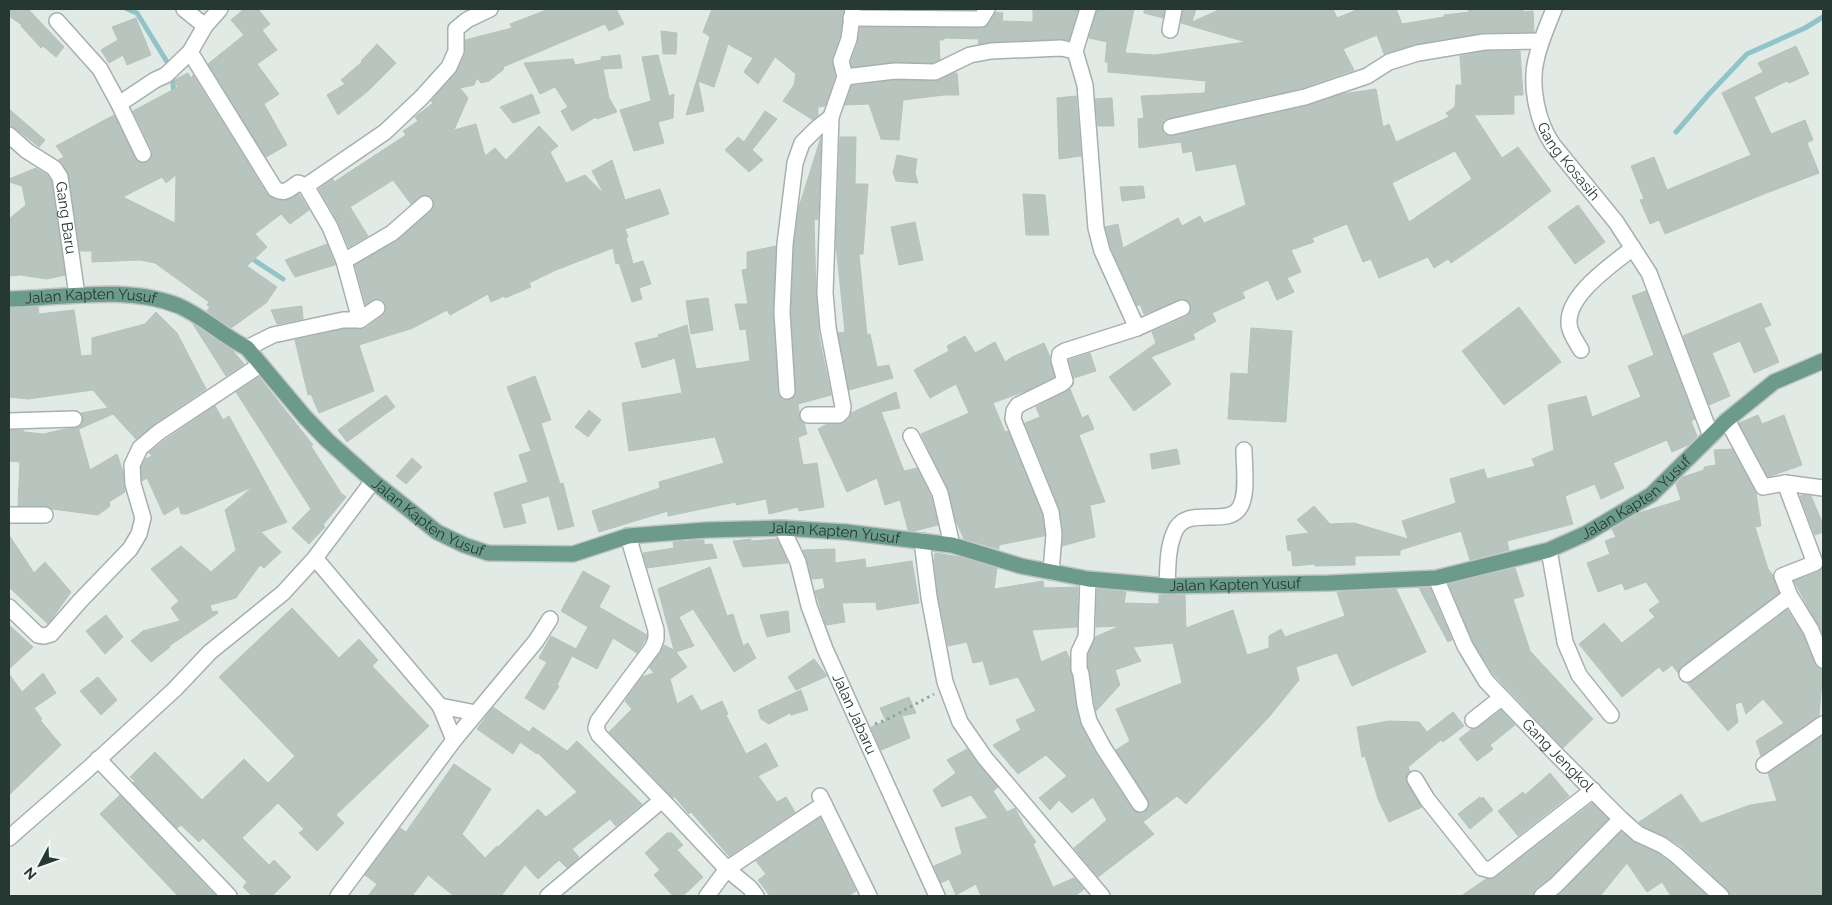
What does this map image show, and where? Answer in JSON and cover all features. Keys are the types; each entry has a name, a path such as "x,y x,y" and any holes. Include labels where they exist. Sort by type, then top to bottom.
{"main road":[{"name":"Jalan Kapten Yusuf","path":"9,299 77,295 151,297 180,307 208,321 247,348 327,440 372,481 437,532 464,545 488,553 573,554 628,536 706,530 782,528 846,532 952,545 1021,566 1051,572 1088,579 1167,586 1329,583 1436,578 1549,550 1588,533 1651,495 1727,420 1774,382 1823,360"}],"street":[{"path":"184,9 205,26"},
{"path":"119,104 148,84 166,75 185,56 205,26 220,9"},
{"path":"306,186 385,132 422,97 449,67 456,51 456,30 467,20 490,9"},
{"path":"808,415 839,415 843,407 828,328 825,293 831,117 845,77 841,61 849,39 852,13 981,19 987,9"},
{"path":"1088,9 1075,51 1085,85 1096,228 1102,251 1137,328"},
{"path":"1170,30 1174,9"},
{"name":"Gang Kosasih","path":"1554,9 1536,58 1536,101 1539,117 1545,133 1553,145 1611,215 1649,273 1711,436"},
{"path":"57,20 100,69 143,154"},
{"path":"1171,127 1305,97 1367,76 1389,62 1418,53 1484,42 1542,41"},
{"path":"845,77 894,71 935,72 970,56 992,51 1060,48 1075,51"},
{"path":"185,56 275,189 280,192 286,192 298,183 306,186 330,227 344,261 360,320"},
{"path":"787,391 782,312 785,244 795,163 802,144 831,117"},
{"name":"Gang Baru","path":"9,135 27,151 54,168 60,176 77,295"},
{"path":"344,261 392,233 425,204"},
{"path":"1581,350 1569,329 1569,314 1576,300 1588,286 1633,248"},
{"path":"247,348 273,335 343,320 360,320 377,308"},
{"path":"1051,572 1054,524 1014,419 1014,411 1018,405 1065,381 1059,360 1060,354 1137,328 1182,308"},
{"path":"9,607 38,635 51,634 130,549 139,534 143,518 133,484 132,465 140,448 159,432 260,365"},
{"path":"9,421 74,419"},
{"path":"1727,420 1764,487 1785,483 1823,488"},
{"path":"911,436 940,493 952,545"},
{"path":"1167,586 1168,552 1174,532 1179,524 1189,518 1229,516 1239,509 1244,497 1244,450"},
{"path":"9,838 175,689 210,652 283,593 315,558 372,481"},
{"path":"1785,483 1815,563 1782,576 1790,596 1811,630 1823,660"},
{"path":"9,515 45,515"},
{"name":"Jalan Jabaru","path":"782,528 798,562 816,629 937,896"},
{"path":"628,536 656,630 656,639 653,647 598,721 596,728 599,735 727,869 750,888 756,896"},
{"path":"922,542 929,597 947,688 960,722 985,758 1102,896"},
{"path":"1549,550 1564,642 1579,676 1611,715"},
{"path":"315,558 440,706 454,740"},
{"name":"Gang Jengkol","path":"1436,578 1465,646 1478,670 1501,698 1621,819 1638,834 1662,845 1676,855 1721,896"},
{"path":"1088,579 1086,637 1079,652 1079,669 1085,705 1089,721 1103,747 1140,804"},
{"path":"1687,674 1790,596"},
{"path":"338,896 454,740 536,640 550,619"},
{"path":"1473,720 1501,698"},
{"path":"440,706 476,713"},
{"path":"1764,764 1823,724"},
{"path":"98,759 230,896"},
{"path":"1415,779 1427,799 1482,868 1490,870 1593,790"},
{"path":"706,896 727,869 822,799 869,896"},
{"path":"548,896 662,800"},
{"path":"1542,896 1556,885 1621,819"}],"path":[{"path":"860,729 886,720 947,688"}],"building":[{"path":"9,9 28,9 64,47 56,57 43,46 41,48 22,25 9,16"},
{"path":"244,9 258,9 270,24 262,30 277,50 257,64 279,94 264,104 287,145 266,157 208,64 244,35 231,20"},
{"path":"549,9 616,9 624,24 609,31 605,24 503,67 504,69 489,81 481,83 477,78 474,85 460,88 468,98 454,130 476,124 485,156 495,148 506,160 539,126 558,146 550,152 566,183 585,175 604,194 592,171 612,160 625,200 660,189 669,214 625,229 633,264 643,261 651,284 639,288 642,299 632,302 619,263 616,264 613,248 556,270 529,283 531,287 505,298 504,296 491,302 488,294 450,315 447,310 413,328 359,345 374,391 319,413 311,394 308,395 295,340 344,329 364,329 383,315 386,307 381,300 376,299 366,305 355,265 398,240 431,211 434,203 432,197 424,195 411,204 393,180 350,207 368,236 349,247 338,222 319,189 333,179 334,182 406,135 403,131 418,121 415,117 433,103 431,101 457,71 465,54 465,40 512,28 510,24"},
{"path":"712,9 844,9 840,37 832,58 835,77 825,106 818,107 818,115 813,120 783,101 794,85 796,74 775,57 758,84 744,72 753,58 728,44 714,87 698,81 704,111 686,115 710,37 703,32"},
{"path":"1033,9 1078,9 1069,40 978,44 979,39 944,38 944,40 939,40 940,59 933,63 894,62 852,67 851,62 858,42 860,27 981,28 989,24 996,12 1003,13 1002,21 1033,22"},
{"path":"1097,9 1134,9 1125,53 1155,55 1246,42 1181,23 1183,9 1196,9 1192,22 1221,9 1333,9 1337,18 1359,9 1396,9 1402,24 1469,12 1468,9 1523,9 1523,12 1533,11 1534,32 1482,33 1416,44 1384,54 1377,35 1343,49 1354,70 1302,88 1169,118 1164,120 1162,129 1164,134 1173,136 1307,106 1342,94 1376,89 1383,127 1389,124 1396,142 1449,117 1446,113 1455,107 1456,85 1462,85 1460,56 1485,51 1520,51 1523,95 1514,95 1514,114 1474,115 1502,158 1518,147 1551,191 1451,263 1448,259 1434,268 1428,257 1379,278 1371,259 1363,262 1347,224 1312,238 1314,242 1291,250 1301,272 1287,278 1294,292 1277,300 1268,280 1242,292 1245,298 1212,313 1216,321 1193,334 1195,339 1151,357 1171,384 1134,411 1109,377 1156,343 1152,332 1186,317 1190,313 1191,308 1188,301 1182,299 1144,314 1140,304 1137,306 1111,248 1105,227 1118,224 1123,248 1178,218 1182,226 1200,216 1204,223 1246,205 1236,164 1196,171 1192,151 1183,153 1181,142 1139,148 1138,119 1144,118 1141,96 1205,93 1206,81 1108,72 1108,62 1105,62 1107,42 1089,38","holes":["1455,151 1472,179 1409,222 1392,183"]},
{"path":"1144,9 1164,9 1163,18 1144,13"},
{"path":"136,18 151,55 127,65 123,55 109,63 101,50 118,40 112,27"},
{"path":"661,31 677,33 676,54 663,54"},
{"path":"377,44 396,63 368,91 338,115 327,95 345,84 341,80 362,62"},
{"path":"1796,46 1809,74 1789,83 1787,81 1754,97 1771,134 1805,120 1813,140 1807,143 1819,173 1665,234 1659,220 1650,224 1640,200 1644,199 1631,166 1654,157 1667,190 1751,155 1722,93 1763,72 1758,63"},
{"path":"620,55 622,68 603,69 609,98 617,112 597,119 596,117 572,131 561,111 568,107 555,87 540,94 524,63 573,59 575,65 601,60 602,63 601,57"},
{"path":"658,55 669,96 674,94 673,118 658,122 664,143 634,151 620,110 651,101 642,57"},
{"path":"188,73 191,78 193,75 267,194 282,201 299,194 309,210 290,224 281,214 255,234 267,247 247,266 277,287 266,303 231,328 207,311 210,307 207,305 209,302 155,263 140,260 92,262 92,251 80,251 69,176 58,160 64,157 56,146 114,115 135,158 142,163 147,162 152,155 152,150 133,111 178,87 174,80","holes":["176,175 175,223 123,197 162,177 166,183"]},
{"path":"957,73 959,95 903,100 899,140 881,139 869,104 845,105 852,86 895,80 935,81"},
{"path":"532,94 540,113 513,123 500,107"},
{"path":"1076,96 1081,156 1059,159 1057,98"},
{"path":"1112,98 1114,126 1098,126 1095,99"},
{"path":"9,109 45,140 39,147 9,125"},
{"path":"765,111 777,119 752,150 763,160 749,172 725,150 738,137 744,142"},
{"path":"821,137 818,219 814,220 816,294 819,336 831,395 798,404 800,419 804,423 807,434 798,437 803,465 817,463 824,507 799,511 798,507 769,514 766,499 736,505 736,502 668,516 668,511 599,532 592,511 660,488 659,482 724,463 715,437 629,451 622,403 682,393 675,358 642,368 635,343 659,337 658,335 687,325 696,369 750,361 746,329 740,330 735,304 748,304 742,270 747,269 747,252 776,246 773,313 778,392 783,400 792,399 795,396 791,312 794,245 799,207"},
{"path":"840,137 856,137 855,184 868,184 863,254 859,254 867,335 870,334 877,367 889,365 893,378 849,390 838,333 845,332 836,245"},
{"path":"897,155 917,159 915,173 918,183 896,181 893,173"},
{"path":"36,168 51,180 65,275 47,279 20,275 9,276 9,219 26,205 22,186 9,182 9,179"},
{"path":"1143,186 1145,198 1122,201 1120,187"},
{"path":"1023,194 1045,195 1049,235 1026,235"},
{"path":"1578,205 1605,242 1575,264 1548,227"},
{"path":"915,222 923,260 899,265 891,227"},
{"path":"327,244 335,265 295,277 285,260"},
{"path":"1646,291 1695,419 1691,421 1697,436 1688,445 1672,452 1667,440 1613,463 1619,475 1617,476 1619,476 1624,488 1601,499 1595,484 1565,496 1573,524 1507,541 1509,550 1470,560 1461,531 1400,550 1400,555 1355,556 1355,565 1315,566 1315,564 1293,566 1291,550 1288,551 1286,536 1309,533 1297,520 1314,506 1330,524 1354,523 1408,539 1402,521 1456,503 1450,479 1484,469 1487,479 1535,466 1532,459 1554,450 1548,405 1586,396 1592,417 1641,397 1628,366 1654,355 1632,296"},
{"path":"708,298 713,330 691,334 686,301"},
{"path":"1761,303 1771,325 1764,328 1779,362 1754,373 1740,341 1712,353 1730,396 1709,405 1683,336"},
{"path":"302,306 303,319 277,324 271,310"},
{"path":"38,307 39,314 74,310 81,356 92,355 92,338 145,324 156,312 177,333 206,389 154,424 136,439 113,414 79,429 78,427 82,424 83,419 81,413 108,408 93,390 28,399 9,397 9,308"},
{"path":"1519,307 1561,362 1504,405 1462,351"},
{"path":"193,324 233,351 244,364 226,376"},
{"path":"1251,328 1292,331 1286,422 1228,419 1231,373 1248,374"},
{"path":"965,336 975,353 995,342 1005,362 1044,343 1050,357 1054,377 1028,390 993,403 1005,432 1008,431 1042,514 1045,534 1044,536 999,545 999,549 964,539 956,521 948,489 921,434 969,413 956,384 930,398 914,370 949,351 947,346"},
{"path":"1090,353 1096,371 1074,378 1069,360"},
{"path":"535,376 551,420 541,423 560,484 563,483 574,526 558,530 549,496 521,504 526,523 504,528 494,493 528,482 519,455 531,451 507,387"},
{"path":"259,377 313,445 311,446 341,493 346,497 323,525 325,527 309,544 292,528 311,509 236,392"},
{"path":"1070,389 1082,418 1088,415 1094,429 1079,435 1105,502 1090,505 1095,537 1062,546 1063,533 1060,509 1025,423 1040,417 1036,407"},
{"path":"896,392 900,408 881,412 904,471 917,468 931,496 938,525 914,531 908,530 900,500 885,505 877,478 847,492 818,429 827,424 843,423 849,419 851,413"},
{"path":"386,395 395,407 347,442 338,430"},
{"path":"215,406 223,420 229,416 287,522 261,532 281,552 264,568 260,565 236,598 210,605 212,612 217,611 218,613 169,646 151,662 131,641 143,631 180,621 171,608 179,601 151,569 181,546 211,572 236,550 225,510 253,487 187,514 181,514 179,506 164,515 147,478 142,481 141,467 145,459 152,456 149,453"},
{"path":"589,410 601,420 588,437 575,427"},
{"path":"1758,415 1762,424 1784,415 1802,465 1768,477 1739,423"},
{"path":"78,427 90,470 117,454 123,469 125,492 109,502 110,506 98,515 52,509 45,506 18,506 20,462 9,461 9,430 23,430 24,432 44,434"},
{"path":"1177,449 1180,464 1152,469 1150,454"},
{"path":"1732,449 1756,493 1761,526 1755,527 1768,569 1773,575 1779,593 1681,667 1678,673 1672,665 1663,672 1659,667 1622,697 1579,644 1604,623 1622,643 1655,617 1649,610 1660,602 1646,582 1625,590 1622,583 1598,592 1587,563 1610,554 1605,541 1616,537 1612,529 1639,513 1681,500 1676,484 1683,477 1704,470 1704,467 1716,465 1714,450"},
{"path":"412,458 422,467 406,484 396,476"},
{"path":"1800,496 1811,496 1823,524 1823,532 1815,535"},
{"path":"9,535 34,573 45,562 71,592 48,624 9,587"},
{"path":"751,539 751,541 777,539 788,563 743,567 733,541"},
{"path":"704,540 704,545 712,544 717,558 647,568 643,553 674,548 673,542"},
{"path":"835,549 835,563 865,559 866,568 912,561 919,603 877,610 876,602 842,603 845,622 826,625 815,591 825,588 823,578 812,579 803,550"},
{"path":"935,553 960,557 997,568 994,589 1043,581 1044,588 1078,587 1077,627 1032,630 1041,662 1066,651 1070,659 1076,706 1081,725 1095,752 1132,809 1140,813 1145,812 1149,803 1116,750 1130,741 1116,709 1182,683 1173,643 1133,647 1141,661 1115,670 1120,685 1096,711 1088,667 1088,654 1095,637 1120,626 1096,627 1097,589 1126,592 1124,603 1159,604 1159,595 1185,595 1186,628 1233,610 1247,655 1269,648 1269,636 1281,629 1285,637 1345,616 1337,592 1396,589 1426,652 1352,686 1337,653 1296,667 1299,680 1269,717 1186,804 1177,796 1143,822 1154,834 1098,877 1074,848 1107,820 1093,797 1072,813 1059,800 1050,810 1039,798 1067,776 1046,755 1018,774 993,745 1021,730 1016,720 1036,711 1018,677 990,685 983,661 973,663 967,642 948,646 938,596"},
{"path":"710,567 727,616 733,614 743,646 748,643 756,658 734,672 693,609 679,617 694,646 676,652 687,667 670,679 677,704 692,695 701,711 722,701 728,714 726,715 746,754 766,743 778,766 758,776 777,802 786,797 795,812 729,856 691,812 689,814 674,796 673,798 609,732 632,709 625,701 642,677 654,673 649,667 664,645 674,650 658,589"},
{"path":"1823,567 1823,635 1794,581 1818,572"},
{"path":"1515,568 1524,596 1513,599 1530,651 1593,719 1563,748 1494,675 1473,642 1449,584"},
{"path":"583,571 610,586 599,607 647,635 647,637 637,653 613,638 597,669 572,656 557,685 559,686 544,710 525,698 547,662 539,658 551,636 576,649 588,627 561,611"},
{"path":"1419,588 1430,588 1452,640 1448,642"},
{"path":"292,608 339,658 359,639 378,660 372,666 429,726 336,815 344,823 317,851 299,833 304,829 278,803 242,838 269,865 274,860 291,877 272,896 252,896 243,887 247,882 203,838 199,842 181,825 177,828 133,783 135,781 130,777 155,752 202,800 244,759 268,783 295,756 219,677"},
{"path":"1787,610 1803,634 1815,664 1818,668 1823,669 1819,716 1761,756 1756,741 1784,723 1763,699 1746,714 1742,702 1735,704 1738,722 1728,731 1687,683 1693,681"},
{"path":"788,611 790,632 767,637 760,615"},
{"path":"106,615 123,637 105,654 86,631"},
{"path":"9,625 33,647 9,669"},
{"path":"814,659 827,676 796,690 788,677"},
{"path":"43,673 56,693 34,708 42,719 40,720 61,745 9,795 9,674 22,692"},
{"path":"98,677 117,700 101,715 80,691"},
{"path":"801,690 808,710 791,715 790,713 769,724 761,719 758,710"},
{"path":"909,697 916,713 902,716 910,738 881,750 871,727 886,721 880,708"},
{"path":"493,707 529,732 533,727 567,751 577,741 642,804 616,826 610,819 572,849 579,857 567,868 559,860 538,879 525,865 501,896 454,896 428,875 412,896 368,896 377,884 365,875 400,828 406,832 454,764 491,789 462,834 485,858 538,809 546,817 577,792 538,753 520,742 513,754 477,729"},
{"path":"1501,710 1515,725 1490,745 1493,749 1477,761 1459,739"},
{"path":"1453,712 1464,726 1443,742 1441,740 1408,767 1410,771 1407,775 1407,783 1422,807 1389,822 1378,799 1365,756 1362,757 1357,727 1389,721 1419,722 1427,732"},
{"path":"1823,735 1823,896 1730,896 1727,889 1682,847 1639,822 1681,794 1701,823 1750,805 1777,801 1768,773"},
{"path":"967,749 998,787 993,791 1007,812 1015,808 1036,842 1033,844 1053,887 1074,878 1084,889 1075,896 981,896 976,884 956,895 949,879 941,883 934,866 962,854 955,828 988,818 971,795 942,807 933,790 956,773 947,760"},
{"path":"1550,773 1569,796 1518,836 1498,811 1523,792 1525,795"},
{"path":"120,795 216,896 178,896 100,814"},
{"path":"1480,797 1481,799 1483,797 1493,810 1470,829 1458,814"},
{"path":"1592,803 1608,819 1550,878 1536,889 1533,896 1461,896 1486,879 1496,877"},
{"path":"820,818 856,891 848,896 770,896 758,880 766,874 756,861"},
{"path":"1621,832 1634,842 1657,853 1670,862 1707,896 1671,896 1662,882 1647,892 1627,863 1600,896 1557,896"},
{"path":"667,833 672,833 683,845 677,850 703,877 683,896 673,896 654,875 660,870 645,853"}],"waterway":[{"path":"127,9 137,13 172,70 174,95"},
{"path":"1676,132 1747,54 1805,28 1823,17"},
{"path":"248,256 283,279"}]}
